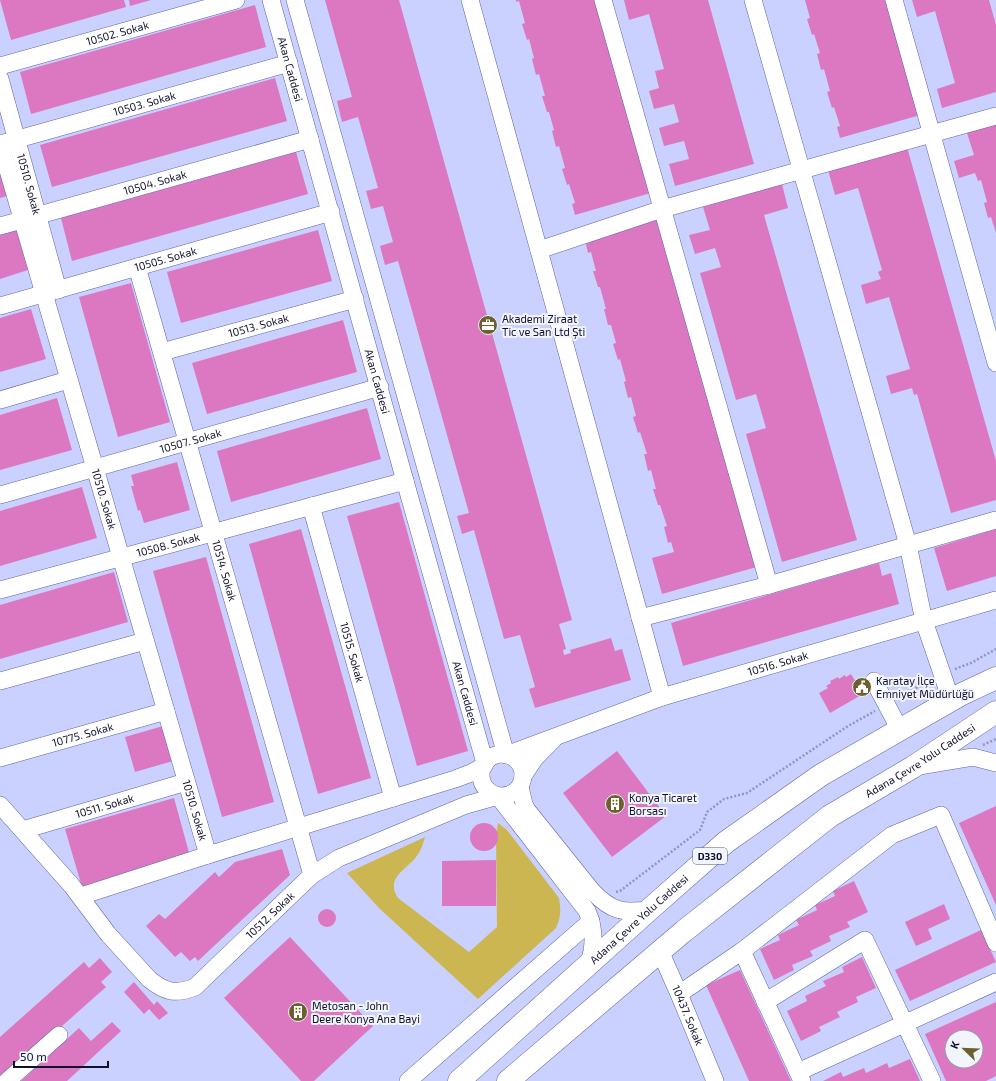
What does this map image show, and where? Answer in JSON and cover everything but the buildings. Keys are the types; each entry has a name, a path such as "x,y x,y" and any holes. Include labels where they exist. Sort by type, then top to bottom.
{"highway":[{"path":"956,697 996,668"},
{"name":"Adana Çevre Yolu Caddesi","path":"459,1081 726,842 821,775 956,697 996,678"},
{"name":"Adana Çevre Yolu Caddesi","path":"508,1081 660,951 830,816 913,766 996,712"},
{"path":"960,736 996,723"}],"street":[{"name":"10502. Sokak","path":"0,66 236,0"},
{"name":"Akan Caddesi","path":"271,0 380,387 484,765"},
{"name":"Akan Caddesi","path":"295,0 506,755"},
{"path":"470,0 662,697"},
{"path":"603,0 769,585"},
{"path":"753,0 908,545 924,621 942,674 956,697"},
{"path":"894,0 996,363"},
{"name":"10503. Sokak","path":"0,144 289,63"},
{"name":"10510. Sokak","path":"0,79 17,140 30,218"},
{"path":"538,250 662,209 996,116"},
{"name":"10504. Sokak","path":"0,226 310,139"},
{"name":"10510. Sokak","path":"0,144 30,218 51,292 68,380 208,855"},
{"name":"10505. Sokak","path":"0,306 331,212"},
{"name":"10514. Sokak","path":"137,267 312,875"},
{"name":"10513. Sokak","path":"162,352 355,299"},
{"path":"0,400 68,380"},
{"name":"10507. Sokak","path":"0,495 380,387"},
{"name":"10508. Sokak","path":"0,590 405,481"},
{"name":"10515. Sokak","path":"311,506 393,798"},
{"path":"640,618 769,585 996,520"},
{"name":"10516. Sokak","path":"506,755 662,697 996,600"},
{"path":"0,681 145,641"},
{"path":"874,681 900,730"},
{"name":"10775. Sokak","path":"0,758 166,711"},
{"path":"498,796 509,795 515,792 535,758 563,733"},
{"path":"81,896 462,776 484,765 496,756 506,755 512,757 519,763 522,770 521,781 524,804 527,810 592,891 610,907 623,911 650,909"},
{"path":"913,766 973,757 996,763"},
{"path":"484,765 481,776 484,786 498,796 581,903 592,921 594,943 589,964"},
{"name":"10511. Sokak","path":"23,830 186,782"},
{"name":"10512. Sokak","path":"0,805 81,896 108,934 149,979 168,991 177,992 195,987 312,875 339,858 466,805 498,796"},
{"path":"679,994 742,951 892,835 941,815 996,943"},
{"path":"408,1081 592,921"},
{"path":"765,1002 865,940 932,1081"},
{"name":"10437. Sokak","path":"660,951 715,1081"},
{"path":"742,951 800,1077 904,1024 996,982"},
{"path":"7,1081 59,1035"}],"path":[{"path":"601,900 607,894 620,891 700,830 707,812 724,799 746,793 848,726 886,704 942,674 971,663 996,649"}],"shaded area":[{"path":"498,823 507,830 559,898 560,913 556,928 478,999 380,909 347,873 425,837 418,855 402,870 395,880 395,891 398,898 469,952 497,927 496,835"}],"place":[{"name":"Akademi Ziraat Tic ve San Ltd Şti","path":"488,325"},
{"name":"Karatay İlçe Emniyet Müdürlüğü","path":"862,687"},
{"name":"Konya Ticaret Borsası","path":"615,804"},
{"name":"Metosan - John Deere Konya Ana Bayi","path":"298,1012"}]}
